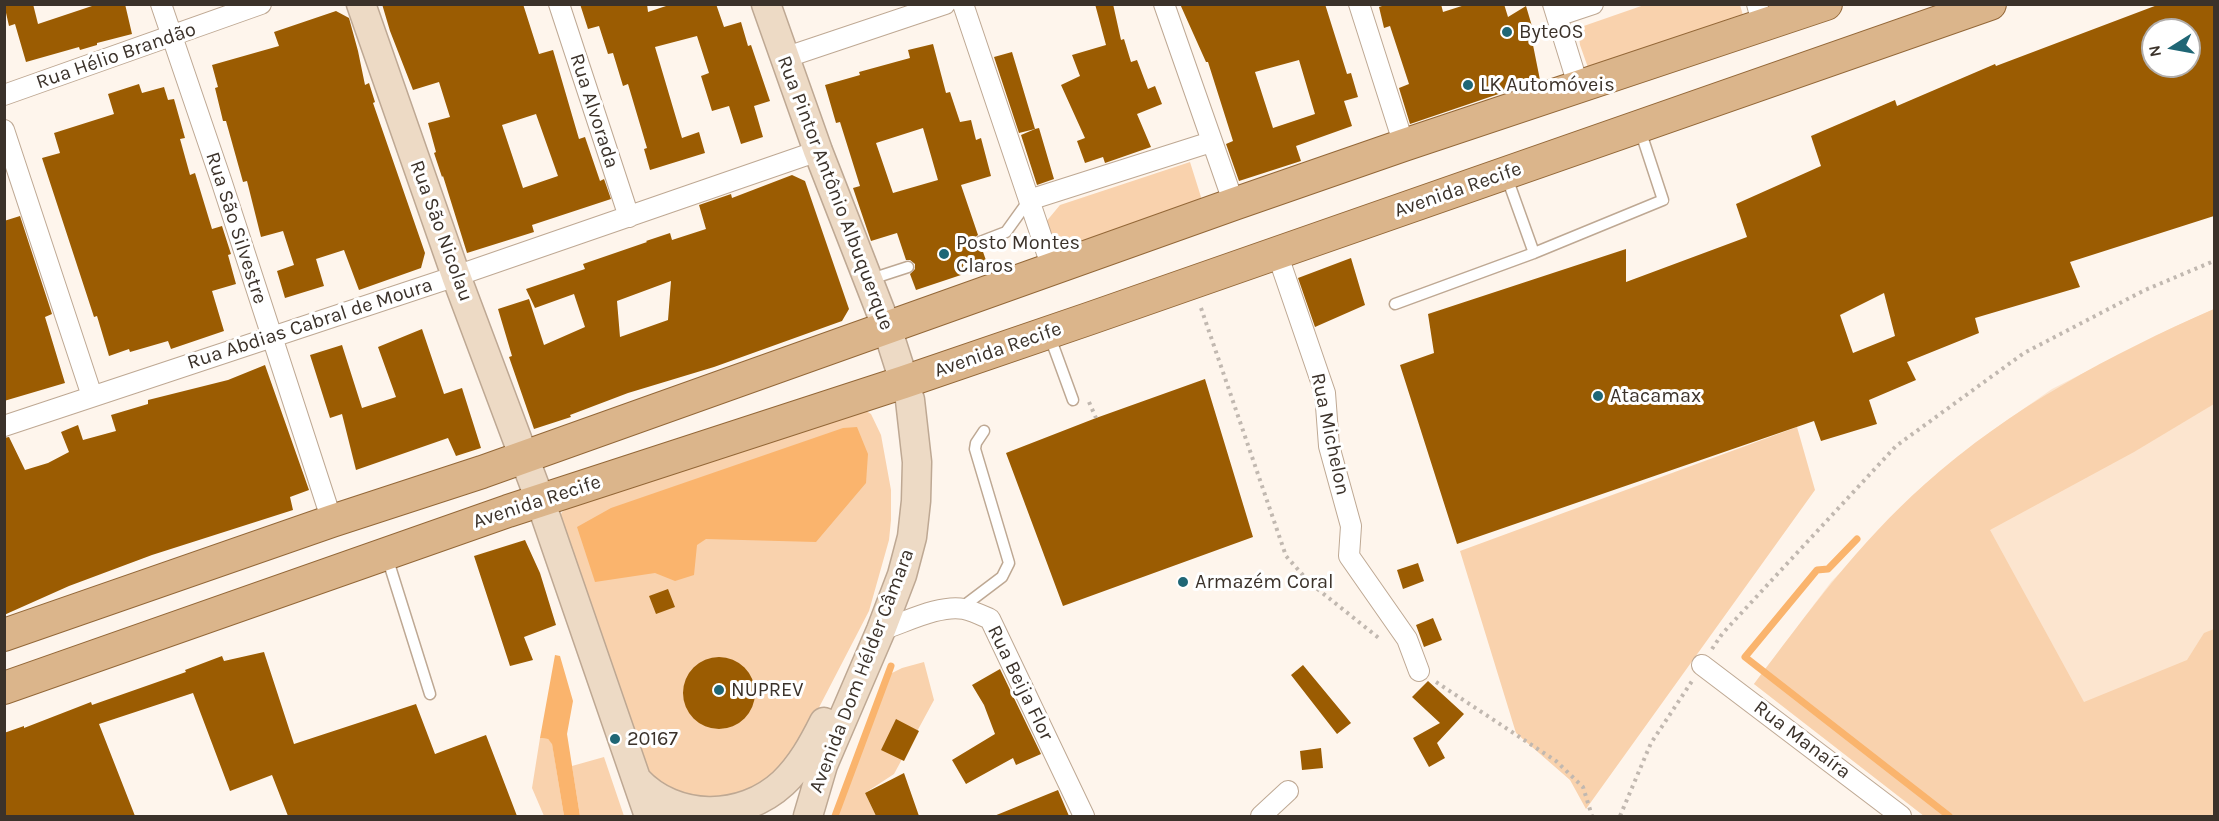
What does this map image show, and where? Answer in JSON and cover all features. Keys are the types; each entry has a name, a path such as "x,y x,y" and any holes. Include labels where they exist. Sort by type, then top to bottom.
{"main road":[{"name":"Rua São Nicolau","path":"361,4 456,276 515,459"},
{"name":"Rua Pintor Antônio Albuquerque","path":"766,4 784,58 887,328 904,382"},
{"path":"4,634 515,459 1404,145 1579,88 1760,16 1826,4"},
{"name":"Avenida Recife","path":"4,688 531,503 904,382 1192,283 1990,4"},
{"name":"Avenida Dom Hélder Câmara","path":"808,816 824,765 902,575 912,537 916,501 916,452 910,400 904,382"},
{"path":"515,459 608,743 630,786 644,799 670,816"},
{"path":"644,799 661,801 682,811 714,814 743,807 781,785 807,753 842,688 881,630"}],"street":[{"name":"Rua São Silvestre","path":"161,4 332,521"},
{"name":"Rua Hélio Brandão","path":"4,95 261,4"},
{"name":"Rua Alvorada","path":"559,4 628,217"},
{"path":"784,58 945,4"},
{"path":"963,4 1052,268"},
{"path":"1164,4 1234,204"},
{"path":"1359,4 1404,145"},
{"path":"1579,88 1555,10 1593,4"},
{"path":"4,130 92,396"},
{"path":"1029,200 1211,142"},
{"name":"Rua Abdias Cabral de Moura","path":"4,426 456,276 819,151"},
{"name":"Rua Michelon","path":"1277,253 1325,393 1329,446 1351,526 1349,556 1407,639 1419,671"},
{"path":"881,630 937,611 961,608"},
{"name":"Rua Beija Flor","path":"961,608 990,619 1084,816"},
{"name":"Rua Manaíra","path":"1702,664 1901,816"},
{"path":"1261,816 1288,791"}],"lane":[{"path":"1395,304 1534,253 1663,200 1639,128"},
{"path":"1506,174 1534,253"},
{"path":"980,242 1006,232 1029,200"},
{"path":"868,280 908,267"},
{"path":"1035,337 1052,344 1073,400"},
{"path":"961,608 1002,577 1009,563 975,449 984,431"},
{"path":"386,554 430,694"}],"path":[{"path":"1620,816 1651,743 1722,634 1896,446 2024,353 2145,290 2214,261"},
{"path":"1192,283 1286,556 1310,583 1383,642"},
{"path":"1419,671 1556,761 1583,787 1592,816"}],"shaded area":[{"path":"1647,4 1740,5 1745,22 1591,76 1580,45 1578,28"},
{"path":"1190,162 1201,197 1199,210 1058,251 1049,238 1045,223 1060,205"},
{"path":"2214,309 2214,816 1924,816 1754,684 1831,582 1924,485 1976,442 2052,389"},
{"path":"2214,309 2214,404 2134,452 1990,530 2084,702 2187,660 2204,633 2214,629 2214,816 1924,816 1754,684 1856,554 1901,506 1958,457 2027,407 2063,385 2137,345"},
{"path":"863,409 871,414 881,435 891,490 889,540 869,611 798,748 756,794 690,803 651,777 638,756 559,518 562,512 570,507"},
{"path":"857,427 868,454 866,483 816,542 706,539 697,545 694,575 675,581 655,573 595,582 577,527 611,508 843,428"},
{"path":"1797,427 1815,490 1586,809 1570,780 1516,733 1460,551"},
{"path":"555,655 560,656 573,701 567,734 580,816 564,816 552,744 548,739 540,738"},
{"path":"924,662 934,700 894,774 865,793 876,816 832,816 884,677 902,668"},
{"path":"540,738 548,739 552,743 564,816 544,816 532,788"},
{"path":"604,757 624,816 580,816 572,766"}],"building":[{"path":"4,4 33,4 38,24 98,4 125,4 132,34 80,50 79,47 26,62 15,24 9,26"},
{"path":"382,4 523,4 539,54 553,50 579,139 585,137 600,181 604,179 611,199 532,225 534,232 467,253 434,153 436,152 428,123 450,117 439,82 413,90","holes":["536,114 558,176 523,188 502,125"]},
{"path":"580,4 647,4 648,12 672,4 716,4 724,27 741,22 770,101 754,106 763,137 741,144 729,106 712,111 701,76 709,73 697,36 655,47 682,138 699,132 705,153 650,170 644,149 647,148 628,84 623,86 613,53 608,54 599,26 588,29"},
{"path":"1095,4 1113,4 1121,40 1124,39 1131,62 1137,60 1148,89 1155,86 1162,104 1137,114 1151,147 1105,163 1103,157 1085,163 1077,141 1085,138 1061,85 1080,76 1072,55 1106,45"},
{"path":"1180,4 1325,4 1347,74 1351,73 1358,97 1344,101 1352,126 1296,146 1301,161 1239,181 1226,144 1233,141 1208,62 1206,62","holes":["1299,60 1315,114 1273,128 1255,72"]},
{"path":"1388,4 1441,4 1443,12 1468,4 1504,4 1508,17 1526,6 1534,33 1531,35 1540,80 1410,124 1399,88 1409,84 1390,26 1384,28 1379,7"},
{"path":"2160,4 2214,4 2214,216 2070,262 2080,287 1975,318 1979,333 1907,362 1916,380 1869,400 1877,424 1821,441 1814,421 1457,544 1400,365 1434,353 1428,314 1626,249 1626,282 1747,237 1736,204 1821,166 1811,136 1895,100 1897,106 1995,64 1996,66","holes":["1884,293 1895,336 1853,353 1840,315"]},
{"path":"336,11 349,18 365,85 369,83 375,102 373,103 425,253 421,268 359,290 344,250 316,259 324,286 285,298 277,271 294,265 283,231 261,237 247,181 243,182 226,121 223,121 212,65 279,46 274,32"},
{"path":"933,44 946,93 950,92 960,122 971,120 976,140 981,138 991,176 961,185 978,235 974,238 973,244 976,248 982,249 988,266 916,290 910,274 915,269 915,264 906,260 897,233 871,241 853,188 860,186 840,122 836,123 825,85 860,75 859,72 910,58 908,50","holes":["923,128 938,180 893,193 876,143"]},
{"path":"1012,52 1035,129 1019,133 994,57"},
{"path":"139,84 142,93 164,87 168,100 174,99 185,138 180,139 190,175 195,173 212,229 222,226 231,254 228,255 236,284 212,291 224,331 171,349 168,341 130,352 129,349 109,356 42,158 60,153 54,133 114,114 108,94"},
{"path":"1039,128 1054,179 1037,185 1021,135"},
{"path":"792,175 805,181 849,309 842,321 714,367 628,393 570,415 571,417 534,429 509,357 512,356 498,309 529,299 544,345 585,327 574,294 535,308 526,289 585,269 583,264 670,233 672,240 706,229 699,205 731,194 732,198","holes":["671,281 668,320 620,337 617,301"]},
{"path":"20,216 52,314 45,317 65,383 4,401 4,221"},
{"path":"1351,258 1365,305 1315,327 1298,278"},
{"path":"422,329 444,394 462,388 481,448 456,456 448,438 356,470 342,414 330,418 310,355 342,345 362,408 396,397 378,347"},
{"path":"265,365 309,490 290,497 293,510 152,555 69,586 4,615 4,438 9,437 25,470 48,463 69,452 61,432 78,425 83,440 116,431 111,415 148,404 148,400 228,380"},
{"path":"1205,379 1253,537 1063,606 1006,453"},
{"path":"525,540 540,573 556,625 524,637 533,660 510,666 474,556"},
{"path":"1418,563 1424,581 1403,589 1397,570"},
{"path":"668,589 675,607 656,614 649,596"},
{"path":"1433,618 1442,640 1424,647 1416,625"},
{"path":"264,652 294,744 416,704 435,754 486,735 517,816 288,816 272,775 230,791 193,693 99,724 135,816 4,816 4,733 186,672 185,670 222,656 224,661"},
{"name":"NUPREV","path":"719,657 733,660 745,667 752,679 755,693 752,707 745,719 733,726 719,729 705,726 693,719 686,707 683,693 686,679 693,667 705,660"},
{"path":"1303,665 1351,723 1337,734 1291,675"},
{"path":"1000,669 1041,754 1016,765 1013,758 966,784 952,760 995,734 984,705 972,685"},
{"path":"1428,681 1464,714 1437,743 1445,758 1429,767 1413,738 1440,723 1412,697"},
{"path":"896,719 919,731 904,761 881,750"},
{"path":"1321,748 1323,768 1302,770 1300,751"},
{"path":"904,773 919,816 876,816 865,793"},
{"path":"1058,790 1069,816 994,816"}],"waterway":[{"path":"1857,539 1828,569 1817,570 1745,657 1949,816"},
{"path":"835,816 891,666"}],"place":[{"name":"ByteOS","path":"1507,32"},
{"name":"LK Automóveis","path":"1468,85"},
{"name":"Posto Montes Claros","path":"944,254"},
{"name":"Atacamax","path":"1598,396"},
{"name":"Armazém Coral","path":"1183,582"},
{"name":"NUPREV","path":"719,690"},
{"name":"20167","path":"615,739"}]}
